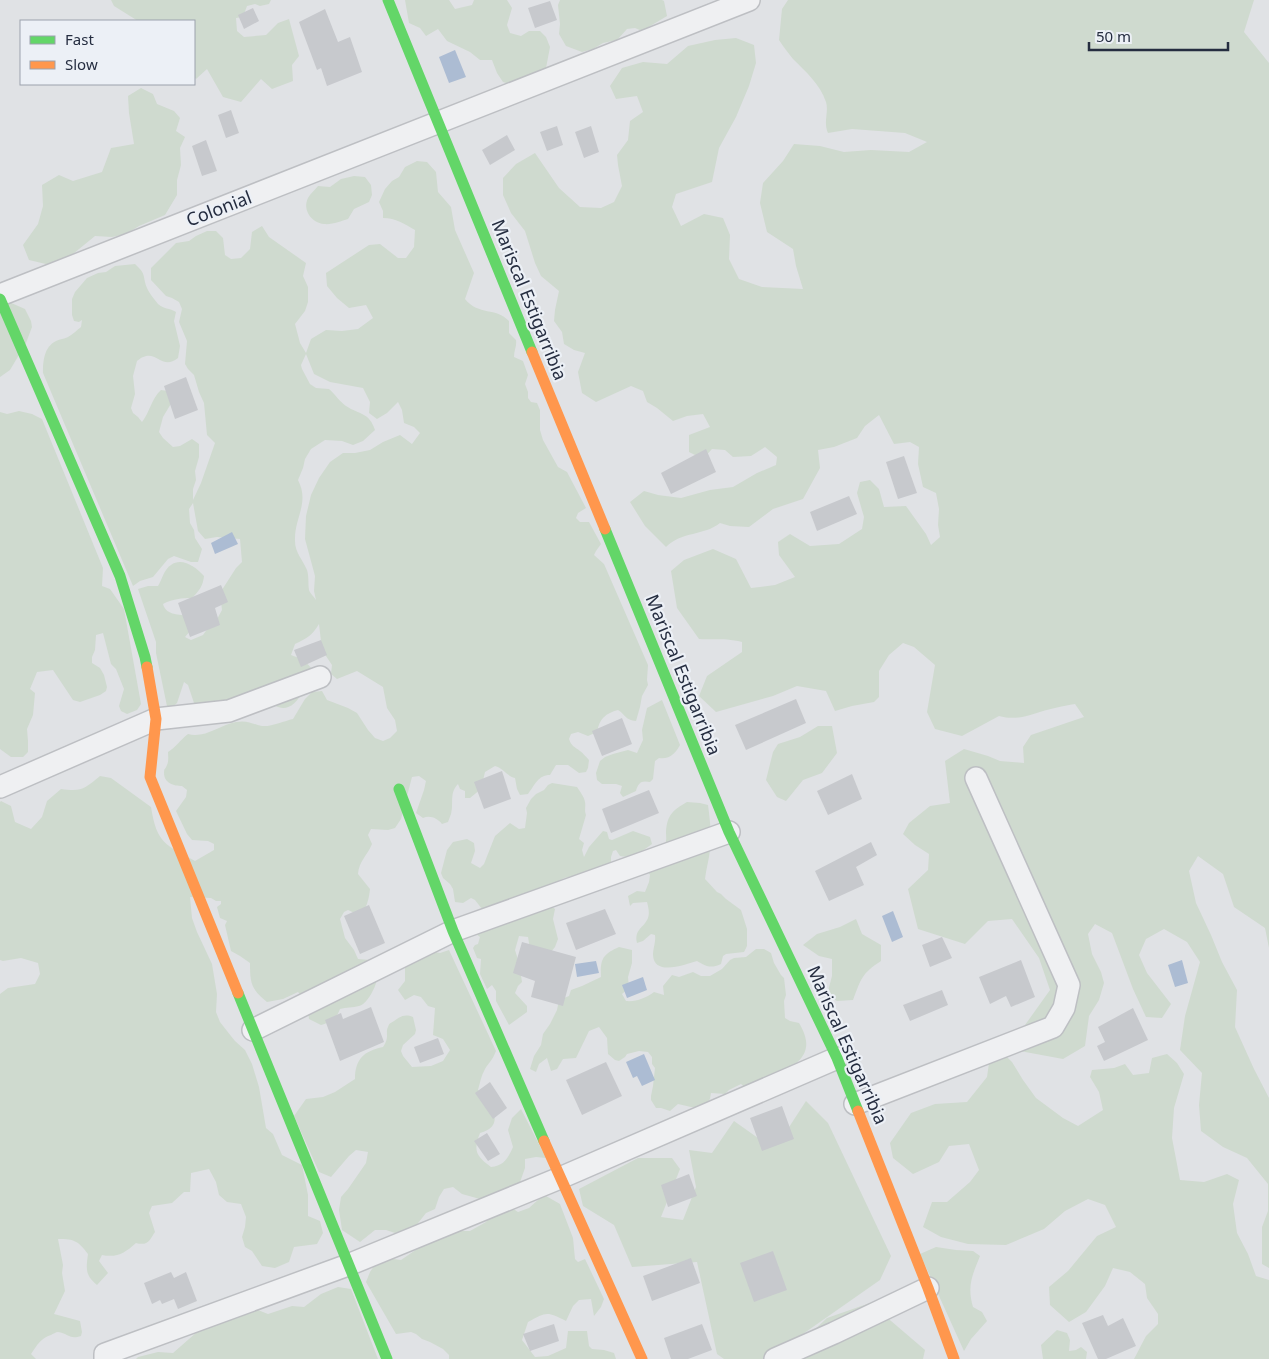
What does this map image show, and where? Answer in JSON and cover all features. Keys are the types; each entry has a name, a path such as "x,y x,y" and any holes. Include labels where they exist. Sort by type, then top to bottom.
{"street":[{"name":"Mariscal Estigarribia","path":"388,0 729,832 837,1058 954,1359"},
{"name":"Colonial","path":"0,297 749,0"},
{"path":"0,297 120,576 145,657 156,719 150,777 387,1359"},
{"path":"0,787 156,719 229,711 320,677"},
{"path":"856,1104 1053,1027 1064,1008 1069,985 976,778"},
{"path":"399,789 453,931 560,1178 642,1359"},
{"path":"253,1030 453,931 729,832"},
{"path":"105,1359 105,1354 348,1265 560,1178 837,1058"},
{"path":"775,1359 928,1288"}],"shaded area":[{"path":"111,0 271,0 269,4 247,6 243,17 236,18 237,31 244,37 266,35 278,23 289,19 299,56 292,65 293,81 272,89 261,79 241,102 223,97 207,69 195,78 195,20 136,20 114,6"},
{"path":"405,0 449,0 455,9 472,5 474,0 507,0 512,8 507,25 510,33 521,36 529,31 540,31 546,37 550,47 546,68 542,75 512,85 503,82 492,60 480,60 470,52 447,41 438,29 426,36 420,28 409,23"},
{"path":"560,0 662,0 664,1 667,16 642,31 635,28 627,29 617,40 603,43 593,49 582,52 566,46 559,34 558,5"},
{"path":"788,0 1254,0 1244,32 1269,63 1269,948 1265,928 1234,907 1223,874 1198,856 1189,871 1196,903 1222,962 1237,990 1235,1027 1269,1098 1269,1268 1262,1264 1262,1227 1268,1211 1268,1184 1247,1158 1223,1147 1201,1131 1199,1105 1202,1073 1180,1050 1185,1016 1200,962 1187,942 1164,929 1146,939 1139,955 1147,973 1171,1004 1162,1018 1146,1017 1133,989 1112,933 1095,924 1088,934 1092,954 1104,983 1099,1000 1089,1016 1085,1046 1063,1059 1020,1051 1025,1025 1050,990 1039,958 1012,919 988,921 965,944 918,929 908,889 928,870 929,854 903,834 909,823 930,806 950,803 945,761 964,749 1000,761 1024,763 1023,747 1031,735 1084,717 1075,704 1021,717 1007,718 999,716 962,736 935,729 927,712 935,665 914,647 903,643 889,655 879,671 879,697 874,702 835,711 826,691 797,686 773,696 716,712 699,696 707,676 742,652 742,642 699,639 677,608 671,571 684,560 713,549 736,559 751,588 775,585 795,577 779,555 778,542 790,534 810,546 839,544 862,529 864,517 857,493 860,482 870,480 879,489 884,507 906,506 926,534 931,545 940,537 938,525 939,509 936,493 923,487 918,464 919,447 910,442 894,444 879,415 865,426 857,438 834,447 818,450 820,468 803,499 773,509 749,527 730,526 720,523 707,530 679,538 666,547 645,526 630,502 644,491 681,498 710,490 733,487 757,473 776,465 777,457 765,447 751,456 733,457 725,450 712,449 703,459 689,452 689,435 710,427 703,414 687,416 673,421 647,402 643,391 631,386 596,402 582,393 578,372 585,353 574,350 564,344 562,332 554,321 559,291 541,276 525,231 511,213 503,195 503,178 516,164 535,153 559,188 580,207 601,208 614,202 622,186 617,155 628,140 630,121 643,112 637,96 616,99 610,86 622,68 643,62 667,64 688,46 736,38 754,45 756,63 749,86 736,117 719,148 712,182 676,194 672,207 681,226 704,214 723,218 730,235 729,259 739,279 762,287 803,289 793,249 767,232 760,203 763,183 783,161 794,144 820,146 844,152 871,150 909,152 927,142 905,133 852,129 828,133 826,125 827,106 820,90 779,40 782,9"},
{"path":"141,88 153,94 157,104 174,111 180,118 176,131 185,137 180,148 181,165 177,180 177,195 165,215 126,234 112,237 95,236 68,258 50,265 29,260 23,245 38,224 43,206 42,185 59,175 73,181 102,172 111,148 134,144 128,96"},
{"path":"417,161 427,162 436,172 438,192 451,207 455,230 474,273 465,299 476,308 499,314 509,321 509,333 516,340 514,357 523,361 528,375 525,384 528,398 531,402 537,403 540,410 540,430 543,440 558,467 567,472 586,508 578,513 576,518 580,522 589,522 601,544 594,555 604,564 648,665 648,685 642,696 636,721 628,718 618,710 604,717 599,724 597,732 588,736 578,732 571,734 569,739 573,746 589,760 586,772 579,773 568,765 556,765 550,775 542,777 528,794 520,795 515,778 495,766 485,772 481,789 470,798 465,798 465,791 460,789 458,784 455,787 452,798 452,810 448,822 442,824 438,820 428,817 423,818 416,813 426,781 419,776 412,777 401,819 395,828 388,830 371,829 368,835 372,844 358,874 370,889 366,907 359,915 348,910 344,912 340,919 345,938 358,959 370,960 376,970 376,982 366,1001 357,1007 340,1009 335,1018 328,1023 321,1025 309,1019 306,1005 298,992 283,999 267,1002 252,985 250,963 231,951 225,925 227,921 220,918 217,907 221,904 221,901 211,898 190,897 192,918 212,964 217,994 216,1012 220,1022 245,1050 252,1064 259,1087 266,1128 273,1134 282,1155 302,1165 308,1195 308,1216 320,1221 323,1233 317,1244 294,1247 289,1262 275,1268 262,1266 252,1251 245,1247 242,1237 246,1217 241,1204 227,1202 219,1195 216,1182 209,1169 191,1173 190,1192 184,1192 172,1203 152,1206 149,1213 155,1232 148,1242 143,1244 136,1243 124,1252 116,1255 102,1255 99,1261 108,1273 97,1285 88,1275 88,1254 85,1250 76,1242 58,1239 65,1291 54,1314 80,1321 81,1336 71,1337 56,1332 44,1338 37,1345 31,1354 36,1359 0,1359 0,994 8,988 35,984 40,974 38,963 21,958 0,960 0,802 11,806 15,822 31,829 42,817 47,801 61,789 78,790 86,787 100,776 111,778 151,807 156,829 164,842 195,861 214,850 214,844 208,841 192,840 187,834 176,811 186,797 187,790 182,786 173,785 168,782 164,776 164,770 168,762 168,752 188,734 200,735 236,722 266,726 293,719 305,699 312,692 322,691 327,700 357,713 375,738 383,741 390,738 397,731 395,720 387,708 383,687 357,671 337,679 331,674 332,665 322,650 319,624 309,636 295,644 291,655 304,660 312,669 302,693 294,704 289,707 281,708 268,702 203,713 194,703 188,685 184,682 177,703 168,711 156,653 156,642 138,589 158,586 167,569 175,563 180,562 193,566 204,576 202,586 197,593 192,598 177,599 163,604 164,608 169,612 187,616 191,630 185,637 191,640 203,635 216,621 222,610 220,593 242,562 240,539 217,537 205,539 198,531 193,503 189,509 190,523 194,530 195,538 202,549 198,562 191,562 174,556 168,559 153,577 140,581 133,586 43,373 45,355 52,344 70,336 81,327 82,320 79,322 74,321 72,315 72,299 75,292 87,278 106,272 115,266 135,264 143,273 148,290 158,304 176,312 174,321 180,346 178,358 172,361 162,361 149,356 137,361 133,376 135,394 131,408 133,413 142,422 161,390 168,391 172,402 163,417 159,432 173,447 180,446 192,439 199,444 193,500 215,443 207,435 204,403 194,375 185,364 187,341 179,322 182,309 179,302 166,296 151,280 151,268 176,243 189,241 207,231 216,231 223,238 225,255 231,259 241,258 250,249 252,232 262,226 269,237 306,263 303,276 308,287 308,302 305,311 295,324 300,343 306,353 311,339 326,330 358,329 373,318 366,305 349,308 337,298 327,286 326,273 369,245 380,244 398,258 406,258 414,247 415,230 396,220 383,218 383,211 379,202 385,189 392,181 399,177 405,167","holes":["306,354 314,374 330,382 363,388 370,402 369,413 377,419 387,413 398,402 402,410 404,423 414,427 420,433 412,444 400,435 370,450 343,453 330,462 319,478 311,495 306,516 305,539 315,576 314,591 316,600 309,590 307,570 295,545 295,533 302,503 301,488 298,480 305,459 311,449 325,440 342,441 353,445 363,441 375,430 367,417 346,406 329,389 316,388 310,384 301,365"]},
{"path":"354,176 365,177 371,185 372,195 369,202 354,209 348,219 336,223 320,223 309,215 306,203 318,186 330,187 341,179"},
{"path":"9,302 25,309 32,327 26,343 10,370 0,377 0,305"},
{"path":"19,411 42,419 103,568 102,586 110,589 124,609 141,704 137,710 127,714 121,711 119,706 124,689 116,669 111,664 103,633 96,635 92,663 100,668 104,675 106,691 80,702 73,700 53,670 37,672 30,689 35,693 33,715 27,729 28,752 23,757 11,757 0,749 0,412 7,414"},
{"path":"662,700 680,745 672,755 655,761 653,779 650,782 644,781 640,783 636,791 623,797 620,793 622,786 602,784 597,780 596,773 600,761 605,757 628,750 637,753 643,740 642,730 647,708"},
{"path":"818,726 832,726 837,753 822,773 803,780 786,801 777,797 766,780 773,752 778,744 800,737"},
{"path":"552,783 577,787 584,798 586,815 579,839 584,843 582,850 584,857 589,847 603,831 607,832 609,839 612,840 633,831 650,837 652,844 638,854 625,857 620,856 616,850 613,851 611,867 564,878 557,882 549,904 555,909 553,919 558,939 550,953 530,949 528,937 519,936 515,950 522,982 515,993 527,1006 527,1012 509,1025 496,1001 496,991 492,985 487,989 480,974 481,959 477,958 473,948 478,944 480,937 476,934 482,909 471,898 463,903 455,902 453,889 441,873 447,850 453,842 467,839 474,843 475,851 471,863 480,868 484,864 495,836 510,823 519,829 525,828 526,808 531,799"},
{"path":"687,802 708,805 711,839 705,879 717,892 741,910 747,929 747,946 744,952 726,954 723,956 721,964 717,966 708,966 697,961 679,966 659,966 655,962 653,955 655,935 651,934 643,941 637,943 636,938 649,916 647,902 633,903 630,906 628,896 637,891 645,892 650,875 647,870 665,844 669,817"},
{"path":"856,919 862,934 881,945 881,961 863,977 853,1000 837,1001 827,995 832,976 832,959 819,956 803,945 817,934 840,927"},
{"path":"619,947 632,950 632,963 628,977 629,988 622,994 626,1001 641,999 654,992 664,995 663,986 672,975 679,977 693,972 701,976 710,976 722,969 730,960 746,957 756,949 764,949 771,953 774,963 784,978 786,995 784,1001 785,1018 799,1023 804,1033 806,1049 803,1055 793,1066 748,1090 741,1084 725,1094 711,1093 710,1099 703,1108 678,1104 670,1111 656,1108 651,1100 655,1068 652,1064 652,1057 648,1052 639,1051 627,1054 619,1061 615,1060 608,1054 607,1038 599,1027 589,1031 576,1058 563,1059 557,1069 551,1071 547,1058 539,1064 536,1072 530,1069 534,1056 541,1045 543,1034 557,1010 559,1000 569,996 571,990 601,977 602,961 609,952"},
{"path":"449,950 496,1051 484,1072 478,1090 486,1094 495,1117 492,1126 480,1133 476,1149 477,1153 491,1167 505,1161 513,1147 508,1130 512,1118 521,1109 546,1158 525,1159 525,1168 519,1185 487,1201 462,1194 453,1187 444,1189 435,1209 426,1213 415,1227 407,1231 395,1233 386,1230 375,1230 360,1242 342,1230 339,1210 341,1197 366,1163 368,1152 356,1150 331,1177 319,1172 294,1116 306,1099 323,1097 335,1092 355,1079 355,1072 359,1061 371,1051 383,1047 389,1025 401,1017 413,1017 416,1030 415,1034 403,1045 401,1051 412,1067 431,1066 443,1061 450,1050 443,1039 433,1035 435,1008 428,1006 421,997 414,995 405,1000 398,990 405,981 405,965 430,951 440,953"},
{"path":"999,1049 1012,1062 1036,1098 1063,1118 1078,1126 1103,1110 1099,1092 1090,1077 1092,1070 1114,1068 1125,1064 1133,1075 1149,1073 1152,1058 1167,1054 1177,1063 1184,1074 1174,1108 1172,1138 1180,1180 1204,1182 1227,1174 1239,1180 1233,1204 1237,1233 1248,1254 1256,1276 1269,1280 1269,1359 1134,1359 1146,1336 1158,1324 1158,1314 1147,1298 1145,1284 1130,1272 1113,1268 1105,1286 1086,1312 1069,1322 1050,1305 1049,1287 1068,1271 1097,1236 1116,1227 1105,1205 1088,1199 1065,1211 1044,1229 1006,1245 968,1244 941,1237 923,1227 932,1202 947,1202 970,1182 979,1170 969,1144 949,1146 939,1162 913,1174 893,1158 890,1143 911,1113 935,1104 967,1102 987,1077 989,1063"},
{"path":"806,1101 828,1123 891,1256 880,1280 770,1357 763,1359 724,1359 717,1354 697,1262 632,1267 614,1225 583,1206 579,1189 638,1158 672,1158 680,1169 661,1217 683,1220 696,1187 689,1150 712,1153 734,1121 765,1143 780,1141"},
{"path":"546,1196 560,1204 573,1238 575,1259 578,1262 585,1259 604,1299 594,1316 591,1299 579,1300 573,1306 566,1321 550,1314 539,1316 528,1322 522,1340 535,1357 548,1356 566,1348 568,1331 587,1331 589,1346 592,1349 614,1353 616,1359 449,1359 449,1355 443,1349 416,1334 411,1332 396,1334 366,1282 374,1266 387,1258 401,1260 436,1236 457,1231 470,1231 486,1222 491,1214 509,1206 518,1212 529,1208 539,1199"},
{"path":"936,1247 973,1251 980,1256 973,1275 970,1293 973,1307 982,1312 987,1321 971,1339 964,1351 920,1254"},
{"path":"338,1287 351,1289 378,1359 136,1359 158,1352 173,1353 205,1325 250,1307 268,1314 292,1306 304,1307 321,1294"},
{"path":"870,1303 925,1350 923,1359 791,1359 795,1348 827,1318"},
{"path":"1057,1330 1067,1333 1070,1340 1069,1351 1081,1347 1087,1352 1086,1359 1043,1359 1041,1345"}],"water":[{"path":"455,50 466,77 449,83 439,57"},
{"path":"232,532 238,544 215,554 211,543"},
{"path":"893,911 903,937 892,942 882,916"},
{"path":"1182,960 1188,983 1175,987 1168,965"},
{"path":"596,961 599,973 577,977 575,964"},
{"path":"643,977 647,990 627,998 622,985"},
{"path":"644,1054 655,1080 642,1086 637,1076 633,1078 626,1062"}],"building":[{"path":"550,1 557,20 535,28 528,8"},
{"path":"253,8 259,21 244,29 238,15"},
{"path":"325,9 338,42 350,37 362,72 327,86 321,68 317,70 299,22"},
{"path":"231,110 239,133 226,138 218,115"},
{"path":"557,126 563,145 547,151 540,132"},
{"path":"591,126 599,152 584,158 575,132"},
{"path":"507,135 515,150 490,165 482,150"},
{"path":"206,140 217,171 202,176 192,146"},
{"path":"186,377 198,410 175,419 164,386"},
{"path":"706,449 716,472 671,494 661,473"},
{"path":"904,456 917,493 898,499 886,462"},
{"path":"849,496 857,514 817,531 810,512"},
{"path":"221,585 228,602 215,608 220,625 190,637 178,603"},
{"path":"321,640 327,655 301,667 294,650"},
{"path":"796,699 806,723 746,750 735,725"},
{"path":"622,718 632,744 602,756 592,731"},
{"path":"502,771 511,799 484,809 474,782"},
{"path":"852,774 862,799 828,815 817,791"},
{"path":"649,790 659,813 611,833 602,809"},
{"path":"871,842 877,855 856,867 864,885 829,901 815,871"},
{"path":"369,905 385,943 360,954 344,916"},
{"path":"605,909 616,934 576,950 566,923"},
{"path":"942,937 952,958 930,967 922,945"},
{"path":"522,942 576,957 563,1006 531,997 535,981 513,973"},
{"path":"1021,960 1035,997 1011,1007 1006,996 990,1004 979,977"},
{"path":"942,990 948,1005 910,1021 903,1005"},
{"path":"371,1007 384,1042 340,1061 325,1020 341,1013 343,1019"},
{"path":"1133,1008 1148,1040 1104,1061 1097,1046 1105,1042 1098,1027"},
{"path":"438,1038 444,1054 420,1063 414,1047"},
{"path":"606,1062 622,1096 582,1115 566,1080"},
{"path":"490,1082 507,1108 493,1119 475,1093"},
{"path":"782,1106 794,1139 762,1151 750,1118"},
{"path":"487,1133 500,1154 488,1161 474,1141"},
{"path":"689,1174 697,1196 668,1207 661,1185"},
{"path":"773,1251 787,1290 754,1302 740,1263"},
{"path":"691,1258 700,1283 652,1301 643,1276"},
{"path":"171,1272 174,1278 186,1272 197,1301 178,1309 174,1299 162,1304 160,1300 152,1304 144,1283"},
{"path":"1103,1315 1108,1326 1123,1318 1136,1346 1106,1359 1098,1359 1082,1323"},
{"path":"554,1324 559,1341 530,1351 523,1334"},
{"path":"702,1324 712,1350 688,1359 671,1359 664,1338"}],"traffic: fast":[{"path":"388,0 532,352"},
{"path":"0,299 120,576 147,667"},
{"path":"605,529 729,832 837,1058 858,1111"},
{"path":"399,789 453,931 544,1141"},
{"path":"238,993 387,1359"}],"traffic: slow":[{"path":"532,352 605,529"},
{"path":"147,667 156,719 150,777 238,993"},
{"path":"858,1111 954,1359"},
{"path":"544,1141 642,1359"}]}
